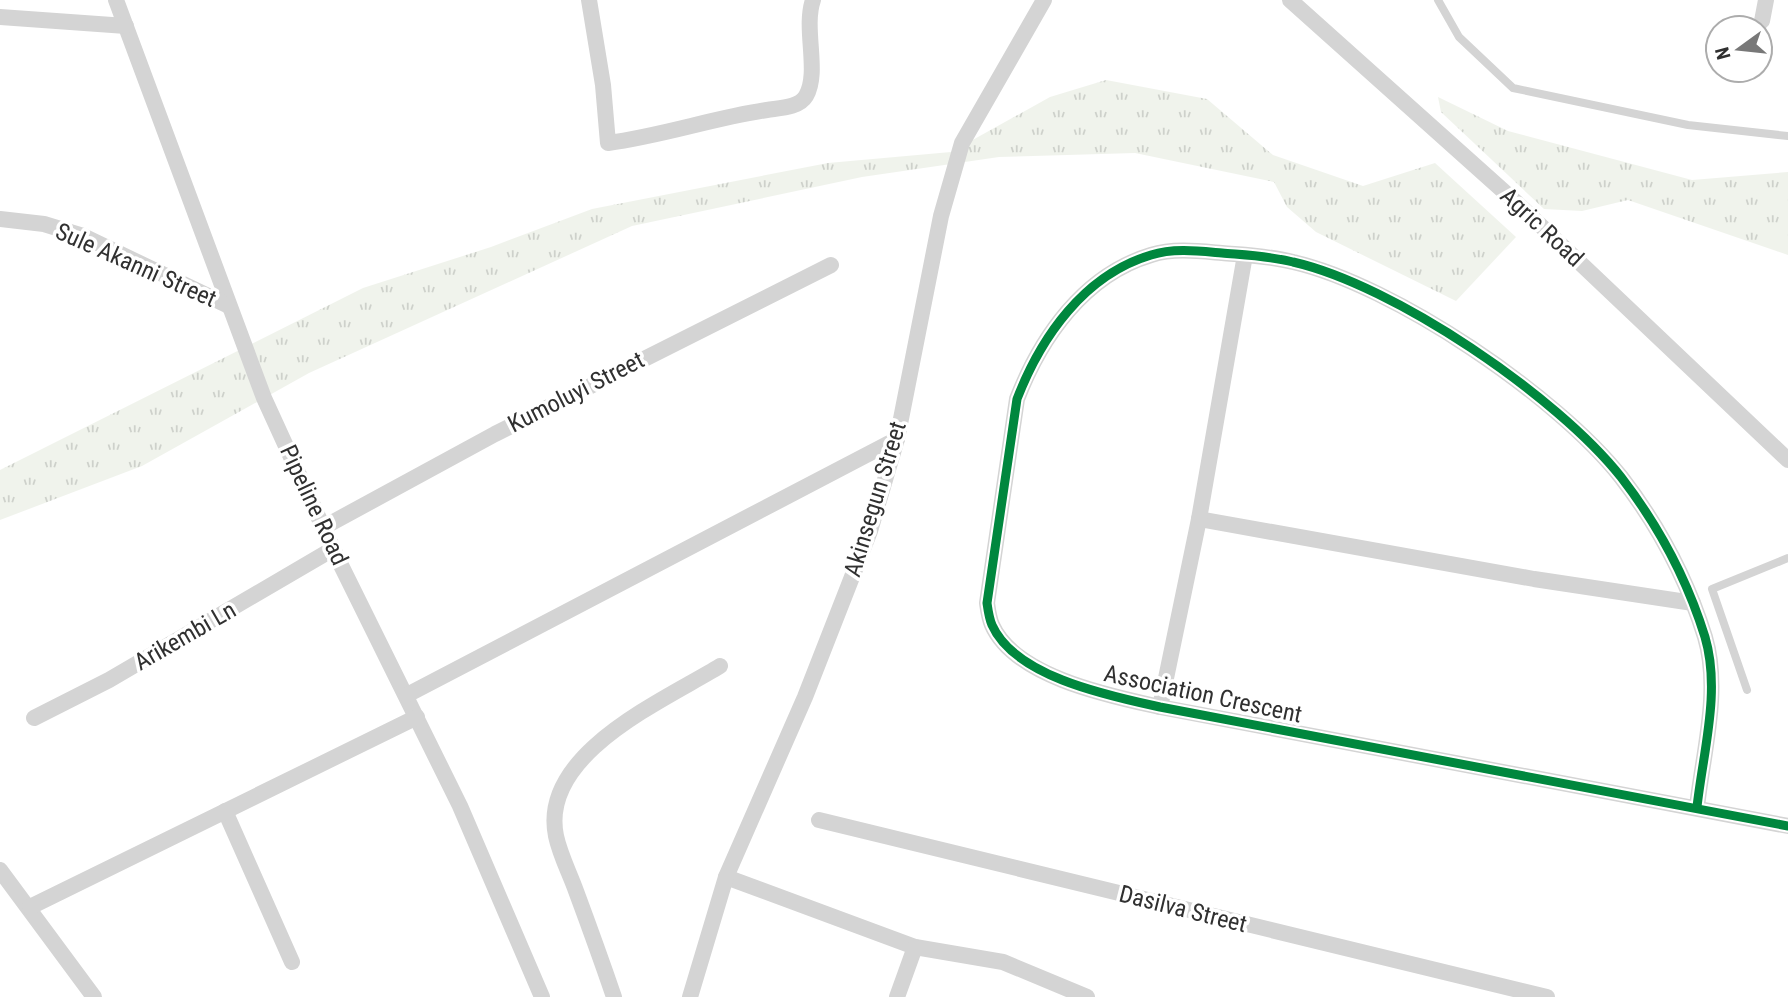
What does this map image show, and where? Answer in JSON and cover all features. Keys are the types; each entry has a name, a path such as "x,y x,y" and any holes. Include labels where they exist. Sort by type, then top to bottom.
{"street":[{"name":"Pipeline Road","path":"116,0 264,398 333,549 460,806 542,997"},
{"path":"589,0 603,85 608,143 637,139 716,118 794,105 805,98 810,83 808,15 813,0"},
{"name":"Akinsegun Street","path":"690,997 726,877 805,697 870,531 897,439 951,176 962,143 1044,0"},
{"name":"Agric Road","path":"1290,0 1520,205 1788,460"},
{"path":"0,17 126,26"},
{"name":"Sule Akanni Street","path":"0,219 44,224 83,236 229,306"},
{"name":"Association Crescent","path":"1697,807 1711,703 1711,670 1706,639 1668,546 1620,476 1578,431 1489,360 1402,306 1341,278 1293,262 1183,250 1151,255 1095,283 1073,305 1047,339 1026,375 1017,400 986,603 992,625 1007,644 1033,666 1102,694 1160,707 1576,788 1697,807 1788,826"},
{"path":"1160,707 1199,519 1245,255"},
{"name":"Kumoluyi Street","path":"324,527 495,434 831,265"},
{"path":"407,695 897,439"},
{"path":"1199,519 1534,579 1693,603"},
{"name":"Arikembi Ln","path":"34,718 109,680 333,549"},
{"path":"614,997 555,835 558,802 565,779 578,761 606,736 719,666"},
{"path":"30,907 417,717"},
{"path":"225,811 292,962"},
{"name":"Dasilva Street","path":"819,820 1547,997"},
{"path":"0,870 30,907 93,997"},
{"path":"726,877 915,947 1003,962 1087,997"},
{"path":"897,997 915,947"}],"lane":[{"path":"1438,0 1460,37 1513,88 1688,125 1788,136"},
{"path":"1747,690 1712,589 1788,558"}],"green space":[{"path":"1106,80 1207,99 1273,155 1363,186 1435,163 1516,237 1456,301 1316,232 1287,207 1274,182 1135,153 999,157 862,177 632,226 309,373 142,466 0,520 0,470 363,288 491,247 592,209 828,163 951,152 1050,97"},
{"path":"1438,97 1508,131 1692,180 1788,172 1788,255 1628,200 1582,211 1544,209 1441,112"}],"cycle path":[{"path":"1697,807 1711,700 1709,658 1698,615 1659,533 1621,477 1593,445 1516,379 1424,319 1378,294 1293,262 1258,256 1186,251 1151,255 1127,264 1105,277 1085,293 1052,331 1017,399 987,603 992,625 1004,643 1021,658 1042,671 1091,690 1160,707 1788,826"}]}
